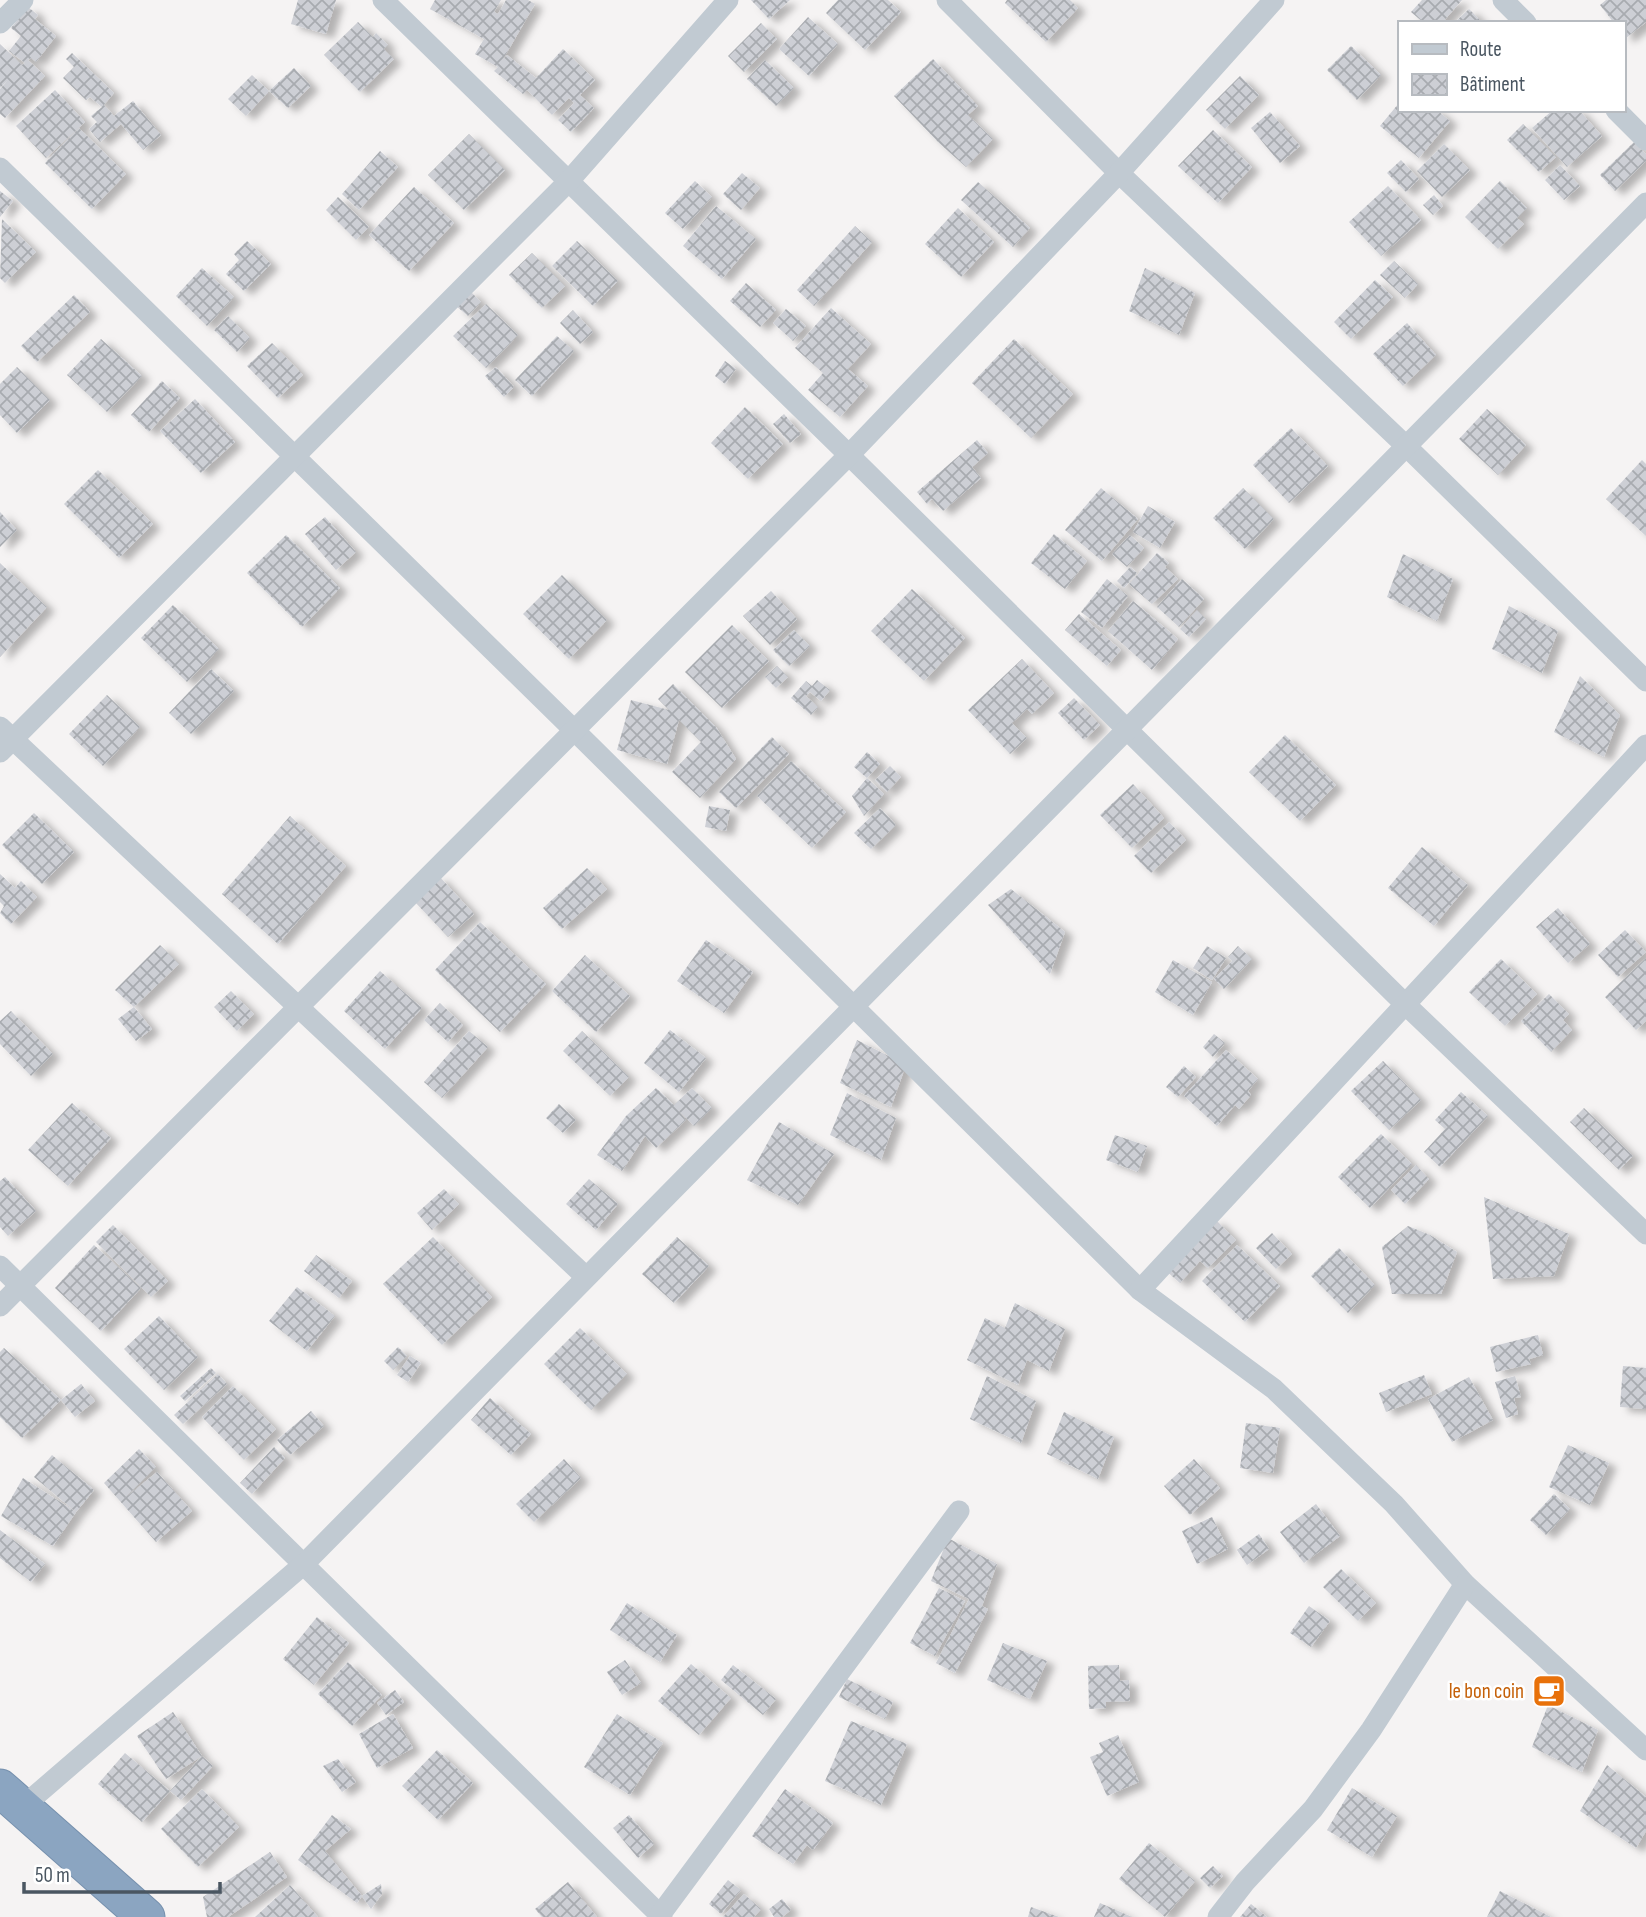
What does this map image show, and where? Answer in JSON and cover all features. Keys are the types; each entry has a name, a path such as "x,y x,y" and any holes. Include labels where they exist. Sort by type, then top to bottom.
{"highway":[{"path":"11,1798 146,1917"}],"street":[{"path":"0,23 23,0"},
{"path":"383,0 1405,1004 1646,1234"},
{"path":"586,1277 4,739 293,457 568,182 728,0"},
{"path":"947,0 1119,173 1406,446 1646,681"},
{"path":"0,1306 849,455 1119,173 1274,0"},
{"path":"1503,0 1524,21"},
{"path":"1618,112 1646,140"},
{"path":"0,168 575,730 1140,1290 1274,1390 1394,1504 1465,1584 1646,1750"},
{"path":"11,1798 304,1564 1646,203"},
{"path":"1140,1290 1646,745"},
{"path":"0,1265 661,1916 959,1511"},
{"path":"1218,1917 1245,1882 1313,1809 1371,1730 1465,1584"}],"building":[{"path":"298,0 336,0 326,34 291,24"},
{"path":"435,0 501,0 494,12 498,14 506,0 528,0 535,4 502,61 507,55 536,78 563,49 595,80 580,95 594,108 571,132 558,120 574,103 569,98 552,115 527,90 523,94 494,71 498,67 475,54 484,39 430,9"},
{"path":"751,0 790,0 769,19"},
{"path":"838,0 888,0 901,12 865,50 826,13"},
{"path":"1007,0 1070,0 1078,8 1046,42 1005,3"},
{"path":"1422,0 1462,0 1444,21 1422,21 1411,12"},
{"path":"1606,0 1646,0 1646,22 1626,38 1625,21 1612,21 1600,5"},
{"path":"28,7 38,15 35,19 56,36 36,62 31,58 28,60 45,76 5,118 0,114 0,89 8,80 0,88 0,44 22,65 25,63 9,51 21,36 11,28"},
{"path":"1469,9 1481,21 1456,21"},
{"path":"808,17 838,44 809,76 779,49"},
{"path":"358,22 373,37 376,33 388,45 384,49 394,59 360,92 324,55"},
{"path":"761,23 777,39 744,72 728,56"},
{"path":"1351,46 1381,75 1357,100 1327,70"},
{"path":"72,53 114,93 104,105 114,116 133,101 161,135 143,150 121,124 100,142 89,129 97,122 91,116 102,107 90,97 86,100 63,78 74,67 66,59"},
{"path":"933,59 978,106 968,115 993,139 966,167 894,96"},
{"path":"765,60 794,88 776,106 747,79"},
{"path":"294,68 311,86 288,108 269,91"},
{"path":"252,75 269,91 246,116 228,99"},
{"path":"1240,76 1259,95 1225,129 1206,110"},
{"path":"55,90 85,122 46,158 16,126"},
{"path":"1398,104 1398,112 1439,112 1450,121 1419,158 1380,126"},
{"path":"1270,112 1300,146 1280,163 1251,128"},
{"path":"1551,112 1581,112 1602,136 1567,167 1532,128"},
{"path":"1523,124 1556,157 1539,172 1507,140"},
{"path":"79,128 126,174 92,209 45,163"},
{"path":"1213,130 1252,167 1218,203 1178,166"},
{"path":"469,134 505,170 464,210 428,175"},
{"path":"1634,142 1646,154 1646,161 1615,191 1600,175"},
{"path":"1444,144 1470,170 1442,197 1417,171"},
{"path":"380,151 398,167 359,210 342,194"},
{"path":"1401,160 1419,179 1406,192 1387,173"},
{"path":"1560,165 1580,186 1564,200 1545,180"},
{"path":"742,173 760,188 741,210 723,194"},
{"path":"695,181 712,197 683,229 665,213"},
{"path":"1500,181 1527,208 1517,218 1524,224 1498,249 1465,217"},
{"path":"978,182 1030,228 1013,247 961,200"},
{"path":"1388,186 1421,220 1381,256 1349,222"},
{"path":"414,187 454,223 409,271 369,235"},
{"path":"0,191 13,201 0,217"},
{"path":"1434,195 1443,206 1433,215 1423,205"},
{"path":"338,197 369,227 356,240 326,210"},
{"path":"716,206 756,239 722,279 683,246"},
{"path":"958,208 994,242 961,277 925,244"},
{"path":"2,219 36,252 5,283 0,278"},
{"path":"855,226 872,242 814,306 797,290"},
{"path":"247,241 271,264 244,291 226,274 239,260 234,254"},
{"path":"577,241 618,281 593,306 552,266"},
{"path":"532,253 565,286 542,308 509,275"},
{"path":"1394,261 1418,284 1405,298 1380,275"},
{"path":"202,268 234,297 207,326 176,296"},
{"path":"1145,268 1195,293 1179,335 1129,311"},
{"path":"1375,280 1393,297 1351,339 1334,322"},
{"path":"746,283 776,310 760,327 730,301"},
{"path":"469,290 481,302 468,316 456,306"},
{"path":"74,295 90,312 37,362 21,346"},
{"path":"486,304 518,335 486,368 453,336"},
{"path":"831,308 871,344 848,369 868,386 840,417 808,390 823,373 795,348"},
{"path":"786,309 806,326 793,341 773,323"},
{"path":"573,310 593,332 580,344 560,323"},
{"path":"228,316 250,338 237,352 214,330"},
{"path":"1407,323 1436,355 1403,386 1373,354"},
{"path":"557,336 574,351 532,396 515,380"},
{"path":"101,339 142,376 107,412 67,375"},
{"path":"1014,339 1073,394 1031,438 972,383"},
{"path":"272,343 303,375 278,398 247,366"},
{"path":"725,361 736,369 725,384 715,376"},
{"path":"17,367 50,400 17,433 0,415 0,384"},
{"path":"496,367 514,387 504,397 485,376"},
{"path":"162,381 180,398 149,432 131,415"},
{"path":"195,399 235,442 201,473 160,431"},
{"path":"745,407 783,444 748,479 711,443"},
{"path":"1487,409 1526,445 1498,475 1459,439"},
{"path":"784,414 801,434 790,443 773,424"},
{"path":"1291,428 1328,466 1289,503 1253,465"},
{"path":"977,440 988,453 972,467 981,478 943,511 932,499 927,504 917,492"},
{"path":"1642,460 1646,464 1646,536 1606,499"},
{"path":"98,470 153,524 119,558 64,504"},
{"path":"1101,488 1138,519 1102,561 1065,530"},
{"path":"1243,488 1274,519 1245,549 1213,518"},
{"path":"1148,506 1175,522 1160,548 1133,532"},
{"path":"0,512 17,530 0,547"},
{"path":"325,517 356,552 336,570 305,534"},
{"path":"1054,534 1087,561 1065,589 1031,563"},
{"path":"286,535 340,588 302,627 247,573"},
{"path":"1130,535 1144,548 1127,567 1112,554"},
{"path":"1157,553 1169,563 1165,567 1178,579 1152,604 1129,584"},
{"path":"1403,554 1453,579 1437,621 1387,597"},
{"path":"0,563 47,607 0,657"},
{"path":"1130,567 1137,573 1124,588 1117,581"},
{"path":"562,575 607,620 569,659 523,614"},
{"path":"1107,579 1128,596 1102,628 1081,612"},
{"path":"1182,579 1204,599 1179,627 1157,607"},
{"path":"912,589 965,638 924,681 871,631"},
{"path":"771,591 797,619 770,645 743,616"},
{"path":"1133,601 1178,639 1152,670 1108,631"},
{"path":"173,605 219,649 187,682 141,638"},
{"path":"1509,606 1558,631 1542,673 1492,649"},
{"path":"1197,610 1206,619 1189,637 1180,629"},
{"path":"1079,614 1121,650 1107,666 1065,630"},
{"path":"732,625 769,661 722,708 685,672"},
{"path":"794,630 810,646 789,666 773,650"},
{"path":"1022,659 1054,693 1032,714 1027,709 1012,723 1027,738 1010,754 968,710"},
{"path":"777,666 788,677 776,688 765,677"},
{"path":"211,669 234,691 191,734 169,713"},
{"path":"1580,676 1620,715 1604,757 1554,732"},
{"path":"817,680 830,690 821,701 810,692 806,696 818,707 811,715 791,698 806,681 812,686"},
{"path":"673,684 716,727 736,759 700,798 672,772 701,742 679,720 667,764 617,750 631,700 669,710 658,699"},
{"path":"107,695 140,727 103,766 69,734"},
{"path":"1074,698 1100,725 1084,740 1058,713"},
{"path":"1285,735 1336,785 1300,821 1249,772"},
{"path":"772,737 789,754 736,808 719,792"},
{"path":"867,752 880,764 867,778 854,767"},
{"path":"791,761 846,812 812,848 757,796"},
{"path":"890,766 901,777 887,792 875,780"},
{"path":"867,778 884,794 864,816 852,796"},
{"path":"1133,784 1164,818 1132,848 1100,815"},
{"path":"709,806 730,810 726,831 705,827"},
{"path":"880,808 896,825 871,849 854,833"},
{"path":"34,813 74,852 42,884 2,845"},
{"path":"290,816 346,866 278,944 222,894"},
{"path":"1169,822 1186,840 1151,873 1134,856"},
{"path":"1422,847 1468,885 1434,926 1388,888"},
{"path":"587,868 607,889 562,929 543,908"},
{"path":"0,874 15,888 21,881 37,897 11,924 0,913 4,906 0,902"},
{"path":"439,876 474,914 448,937 413,900"},
{"path":"1011,889 1065,932 1050,974 988,905"},
{"path":"1558,908 1590,944 1568,963 1536,927"},
{"path":"480,922 546,984 500,1032 435,970"},
{"path":"1625,930 1646,952 1618,977 1598,955"},
{"path":"706,940 753,972 724,1013 677,981"},
{"path":"160,945 179,964 134,1007 115,990"},
{"path":"1207,946 1226,958 1212,980 1193,968"},
{"path":"1238,946 1252,959 1224,989 1214,979 1232,961 1228,957"},
{"path":"585,955 630,996 596,1032 552,991"},
{"path":"1646,958 1646,1021 1636,1030 1605,997"},
{"path":"1501,959 1537,994 1505,1026 1469,992"},
{"path":"1173,960 1212,982 1193,1015 1155,992"},
{"path":"380,971 422,1008 385,1049 344,1011"},
{"path":"231,991 254,1014 237,1031 214,1007"},
{"path":"1549,994 1569,1014 1563,1020 1572,1030 1551,1052 1521,1021"},
{"path":"440,1003 463,1025 448,1042 424,1020"},
{"path":"134,1007 152,1029 136,1041 118,1019"},
{"path":"11,1011 53,1054 31,1076 0,1044 0,1021"},
{"path":"670,1030 706,1058 679,1092 644,1063"},
{"path":"469,1031 488,1047 442,1098 424,1082"},
{"path":"582,1031 629,1077 610,1096 563,1051"},
{"path":"1214,1034 1225,1043 1213,1057 1203,1047"},
{"path":"857,1040 906,1065 891,1107 840,1083"},
{"path":"1226,1050 1258,1079 1248,1091 1251,1095 1239,1109 1235,1105 1217,1126 1184,1096"},
{"path":"1383,1061 1421,1100 1389,1130 1351,1091"},
{"path":"1184,1066 1196,1077 1178,1097 1166,1087"},
{"path":"656,1088 674,1105 692,1088 712,1108 694,1126 678,1110 686,1120 656,1148 645,1136 622,1171 597,1155 626,1116"},
{"path":"1461,1092 1488,1116 1440,1167 1424,1152 1445,1129 1435,1120"},
{"path":"847,1093 896,1118 881,1160 830,1135"},
{"path":"72,1103 111,1138 68,1186 28,1150"},
{"path":"559,1104 576,1120 563,1133 546,1118"},
{"path":"1584,1108 1633,1156 1619,1170 1570,1122"},
{"path":"779,1122 834,1154 798,1205 747,1180"},
{"path":"1381,1134 1412,1164 1370,1208 1338,1177"},
{"path":"1115,1135 1147,1146 1138,1172 1106,1160"},
{"path":"1416,1165 1429,1179 1405,1204 1391,1190"},
{"path":"5,1177 36,1211 8,1236 0,1227 0,1181"},
{"path":"589,1179 618,1204 596,1230 566,1204"},
{"path":"444,1189 459,1204 432,1230 417,1213"},
{"path":"1484,1197 1569,1234 1554,1276 1493,1279"},
{"path":"1215,1219 1236,1240 1208,1268 1200,1261 1180,1283 1165,1270"},
{"path":"113,1225 168,1281 151,1297 96,1242"},
{"path":"1408,1226 1430,1235 1457,1252 1441,1294 1392,1294 1382,1247"},
{"path":"1272,1233 1292,1254 1276,1269 1256,1248"},
{"path":"433,1237 492,1297 442,1345 383,1284"},
{"path":"677,1237 709,1266 674,1303 642,1274"},
{"path":"94,1245 141,1288 101,1331 55,1288"},
{"path":"1237,1245 1280,1286 1245,1322 1202,1281"},
{"path":"1339,1248 1375,1285 1348,1313 1311,1276"},
{"path":"316,1255 352,1281 339,1298 304,1271"},
{"path":"297,1287 335,1316 307,1351 269,1321"},
{"path":"1015,1303 1065,1329 1049,1371 1027,1360 1018,1385 967,1360 985,1318 1005,1328"},
{"path":"159,1316 198,1357 164,1390 124,1349"},
{"path":"580,1328 627,1374 591,1410 544,1364"},
{"path":"1538,1335 1543,1355 1529,1359 1531,1364 1496,1372 1490,1347"},
{"path":"398,1347 407,1356 393,1370 384,1361"},
{"path":"4,1348 61,1400 22,1438 0,1417 0,1352"},
{"path":"410,1356 421,1363 408,1382 397,1375"},
{"path":"1623,1366 1646,1368 1646,1409 1620,1407"},
{"path":"211,1368 216,1373 185,1401 180,1396"},
{"path":"218,1374 227,1384 183,1424 174,1415"},
{"path":"1424,1375 1432,1394 1386,1412 1379,1393"},
{"path":"987,1376 1036,1401 1021,1443 970,1419"},
{"path":"1515,1376 1521,1397 1514,1398 1518,1414 1506,1418 1495,1382"},
{"path":"1469,1377 1493,1420 1452,1442 1428,1399"},
{"path":"81,1384 95,1401 75,1417 61,1400"},
{"path":"233,1386 276,1429 244,1460 202,1417"},
{"path":"490,1398 531,1434 511,1455 471,1420"},
{"path":"311,1411 324,1426 290,1455 277,1440"},
{"path":"1064,1412 1114,1437 1098,1479 1047,1454"},
{"path":"1246,1423 1280,1428 1273,1473 1240,1468"},
{"path":"1568,1445 1609,1463 1590,1505 1549,1487"},
{"path":"274,1447 285,1458 252,1494 240,1483"},
{"path":"139,1449 156,1467 125,1498 157,1472 192,1511 156,1542 104,1483"},
{"path":"52,1455 94,1490 76,1512 34,1477"},
{"path":"564,1459 581,1478 534,1522 516,1504"},
{"path":"1194,1459 1220,1488 1190,1515 1164,1486"},
{"path":"23,1478 76,1512 53,1546 1,1516"},
{"path":"1554,1494 1570,1509 1546,1535 1530,1520"},
{"path":"1316,1504 1340,1536 1304,1563 1280,1532"},
{"path":"1212,1517 1228,1549 1197,1564 1182,1531"},
{"path":"0,1530 45,1564 31,1582 0,1558"},
{"path":"1259,1534 1269,1549 1247,1565 1237,1550"},
{"path":"948,1538 997,1564 982,1606 988,1609 955,1673 936,1663 969,1599 931,1581"},
{"path":"1341,1569 1376,1603 1358,1621 1323,1587"},
{"path":"939,1588 965,1601 935,1656 910,1643"},
{"path":"627,1603 677,1635 660,1662 610,1630"},
{"path":"1309,1606 1330,1621 1311,1647 1290,1633"},
{"path":"317,1617 349,1643 314,1685 283,1659"},
{"path":"1003,1643 1047,1661 1030,1699 987,1680"},
{"path":"625,1660 641,1683 622,1695 607,1672"},
{"path":"348,1662 382,1695 352,1726 318,1694"},
{"path":"691,1664 731,1698 699,1735 658,1701"},
{"path":"733,1665 776,1699 763,1715 721,1680"},
{"path":"1119,1665 1120,1681 1129,1680 1130,1701 1106,1702 1106,1708 1089,1709 1088,1666"},
{"path":"847,1679 893,1702 885,1719 839,1697"},
{"path":"395,1690 404,1702 386,1715 377,1703"},
{"path":"1548,1705 1598,1730 1582,1772 1532,1747"},
{"path":"173,1712 202,1756 166,1779 137,1736"},
{"path":"393,1714 413,1748 377,1768 359,1734"},
{"path":"617,1714 663,1743 630,1795 584,1767"},
{"path":"851,1721 907,1744 881,1805 825,1781"},
{"path":"1118,1735 1139,1782 1107,1796 1090,1757 1103,1752 1099,1743"},
{"path":"437,1750 473,1783 438,1820 402,1786"},
{"path":"125,1753 170,1791 142,1822 98,1784"},
{"path":"202,1756 213,1766 181,1800 170,1791"},
{"path":"338,1759 356,1782 342,1792 323,1766"},
{"path":"1607,1765 1646,1797 1646,1831 1636,1848 1580,1811"},
{"path":"1352,1788 1397,1816 1372,1857 1327,1830"},
{"path":"202,1789 239,1827 198,1867 161,1829"},
{"path":"785,1789 833,1823 813,1850 807,1845 793,1864 752,1836"},
{"path":"332,1815 351,1829 325,1851 362,1896 357,1903 298,1860"},
{"path":"629,1815 654,1844 638,1858 613,1828"},
{"path":"1149,1843 1195,1881 1165,1917 1119,1879"},
{"path":"270,1852 287,1877 228,1917 207,1917 203,1897"},
{"path":"1213,1866 1223,1876 1210,1888 1200,1878"},
{"path":"728,1880 741,1890 721,1914 709,1904"},
{"path":"568,1882 597,1917 542,1917 535,1909"},
{"path":"381,1884 382,1894 371,1909 362,1896"},
{"path":"290,1885 318,1917 255,1917"},
{"path":"1500,1891 1551,1917 1487,1917"},
{"path":"744,1894 761,1909 754,1917 723,1917"},
{"path":"782,1899 791,1910 782,1917 774,1917 769,1909"},
{"path":"1100,1903 1132,1917 1094,1917"},
{"path":"1251,1904 1267,1917 1240,1917"},
{"path":"1031,1907 1059,1917 1028,1917"}],"place":[{"name":"le bon coin","path":"1549,1691"}]}
